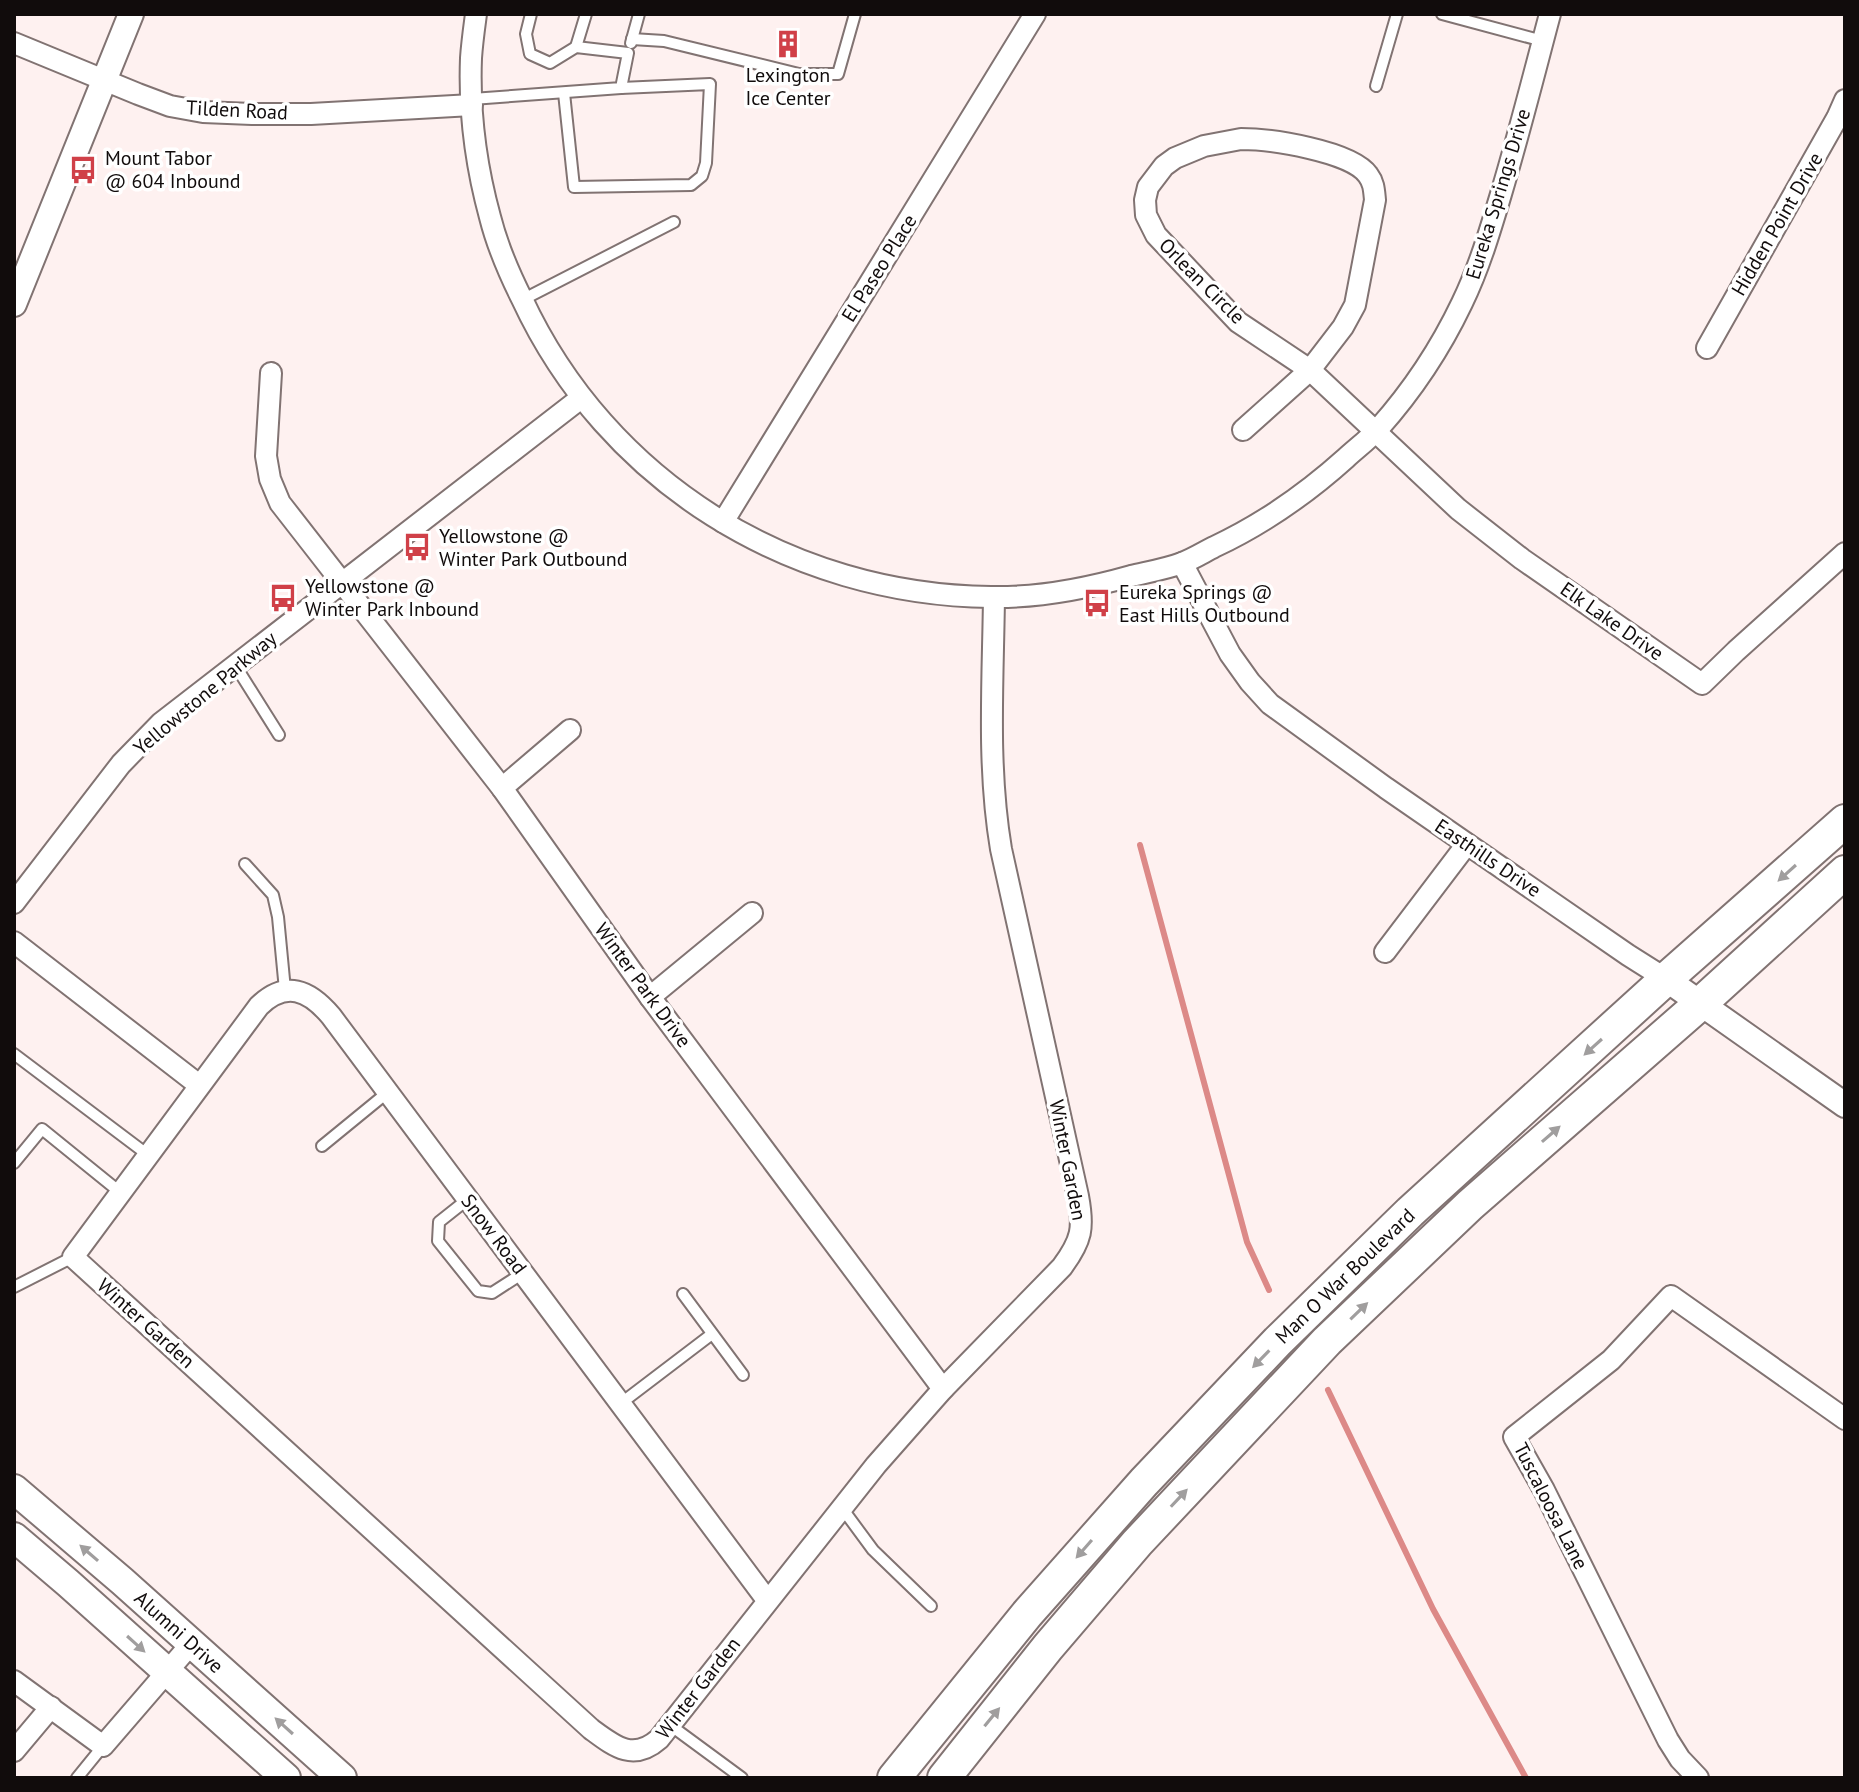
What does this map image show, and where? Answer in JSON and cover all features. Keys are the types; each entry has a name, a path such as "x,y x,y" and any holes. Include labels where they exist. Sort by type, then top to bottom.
{"main road":[{"name":"Man O War Boulevard","path":"894,1778 1027,1614 1144,1482 1278,1341 1410,1212 1845,821"},
{"name":"Man O War Boulevard","path":"944,1778 1116,1567 1327,1341 1470,1205 1700,1004 1845,872"},
{"name":"Alumni Drive","path":"14,1489 342,1778"},
{"name":"Alumni Drive","path":"14,1537 286,1778"}],"street":[{"path":"14,304 131,14"},
{"name":"Eureka Springs Drive","path":"476,14 471,58 472,102 480,171 490,218 522,300 547,348 581,398 614,435 679,494 723,522 795,559 849,577 915,592 994,597 1051,594 1182,563 1294,502 1376,431 1433,354 1474,275 1505,182 1550,14"},
{"name":"El Paseo Place","path":"723,522 1035,14"},
{"name":"Tilden Road","path":"14,43 170,106 203,112 311,114 472,102"},
{"name":"Hidden Point Drive","path":"1707,348 1845,100"},
{"name":"Orlean Circle","path":"1243,430 1310,370 1343,327 1355,305 1375,200 1369,176 1350,161 1294,144 1256,139 1226,141 1196,149 1164,166 1148,187 1145,200 1149,225 1238,322 1310,370 1376,431"},
{"name":"Winter Park Drive","path":"271,373 266,456 270,479 280,503 502,788 650,997 943,1389"},
{"name":"Yellowstone Parkway","path":"14,903 121,764 161,723 581,398"},
{"name":"Elk Lake Drive","path":"1376,431 1458,509 1522,559 1702,684 1845,553"},
{"name":"Easthills Drive","path":"1182,563 1230,654 1270,704 1845,1105"},
{"name":"Winter Garden","path":"73,1257 591,1729 611,1743 635,1752 650,1747 876,1465 943,1389 1062,1267 1074,1251 1081,1233 1078,1196 996,817 993,781 994,597"},
{"path":"502,788 570,730"},
{"path":"1385,952 1467,844"},
{"path":"650,997 752,913"},
{"path":"14,942 199,1085"},
{"path":"73,1257 259,1006 268,997 285,990"},
{"name":"Snow Road","path":"285,990 308,995 319,1002 767,1600"},
{"name":"Tuscaloosa Lane","path":"1698,1778 1668,1740 1544,1490 1514,1437 1611,1360 1671,1296 1845,1419"},
{"path":"14,1681 103,1746 191,1644"},
{"path":"14,1751 51,1707"}],"lane":[{"path":"531,14 526,34 530,54 550,63 576,47 628,53"},
{"path":"576,47 586,14"},
{"path":"621,88 639,14"},
{"path":"632,39 664,41 799,74 838,74 855,14"},
{"path":"1376,86 1397,14"},
{"path":"1442,14 1543,41"},
{"path":"472,102 564,93 621,88 710,84 706,163 702,176 691,185 574,187 564,93"},
{"path":"522,300 674,222"},
{"path":"235,665 279,735"},
{"path":"245,864 273,895 285,990"},
{"path":"14,1054 148,1155"},
{"path":"322,1146 388,1092"},
{"path":"14,1163 42,1129 121,1193"},
{"path":"468,1199 439,1222 438,1241 478,1291 492,1293 523,1273"},
{"path":"14,1287 73,1257"},
{"path":"683,1294 743,1375"},
{"path":"620,1404 712,1334"},
{"path":"842,1508 873,1550 931,1606"},
{"path":"670,1725 742,1778"},
{"path":"77,1778 103,1746"}],"waterway":[{"path":"1140,845 1247,1242 1269,1290"},
{"path":"1328,1390 1433,1609 1526,1778"}],"place":[{"name":"Lexington Ice Center","path":"788,44"},
{"name":"Mount Tabor @ 604 Inbound","path":"83,170"},
{"name":"Yellowstone @ Winter Park Outbound","path":"417,547"},
{"name":"Yellowstone @ Winter Park Inbound","path":"283,598"},
{"name":"Eureka Springs @ East Hills Outbound","path":"1097,603"}]}
